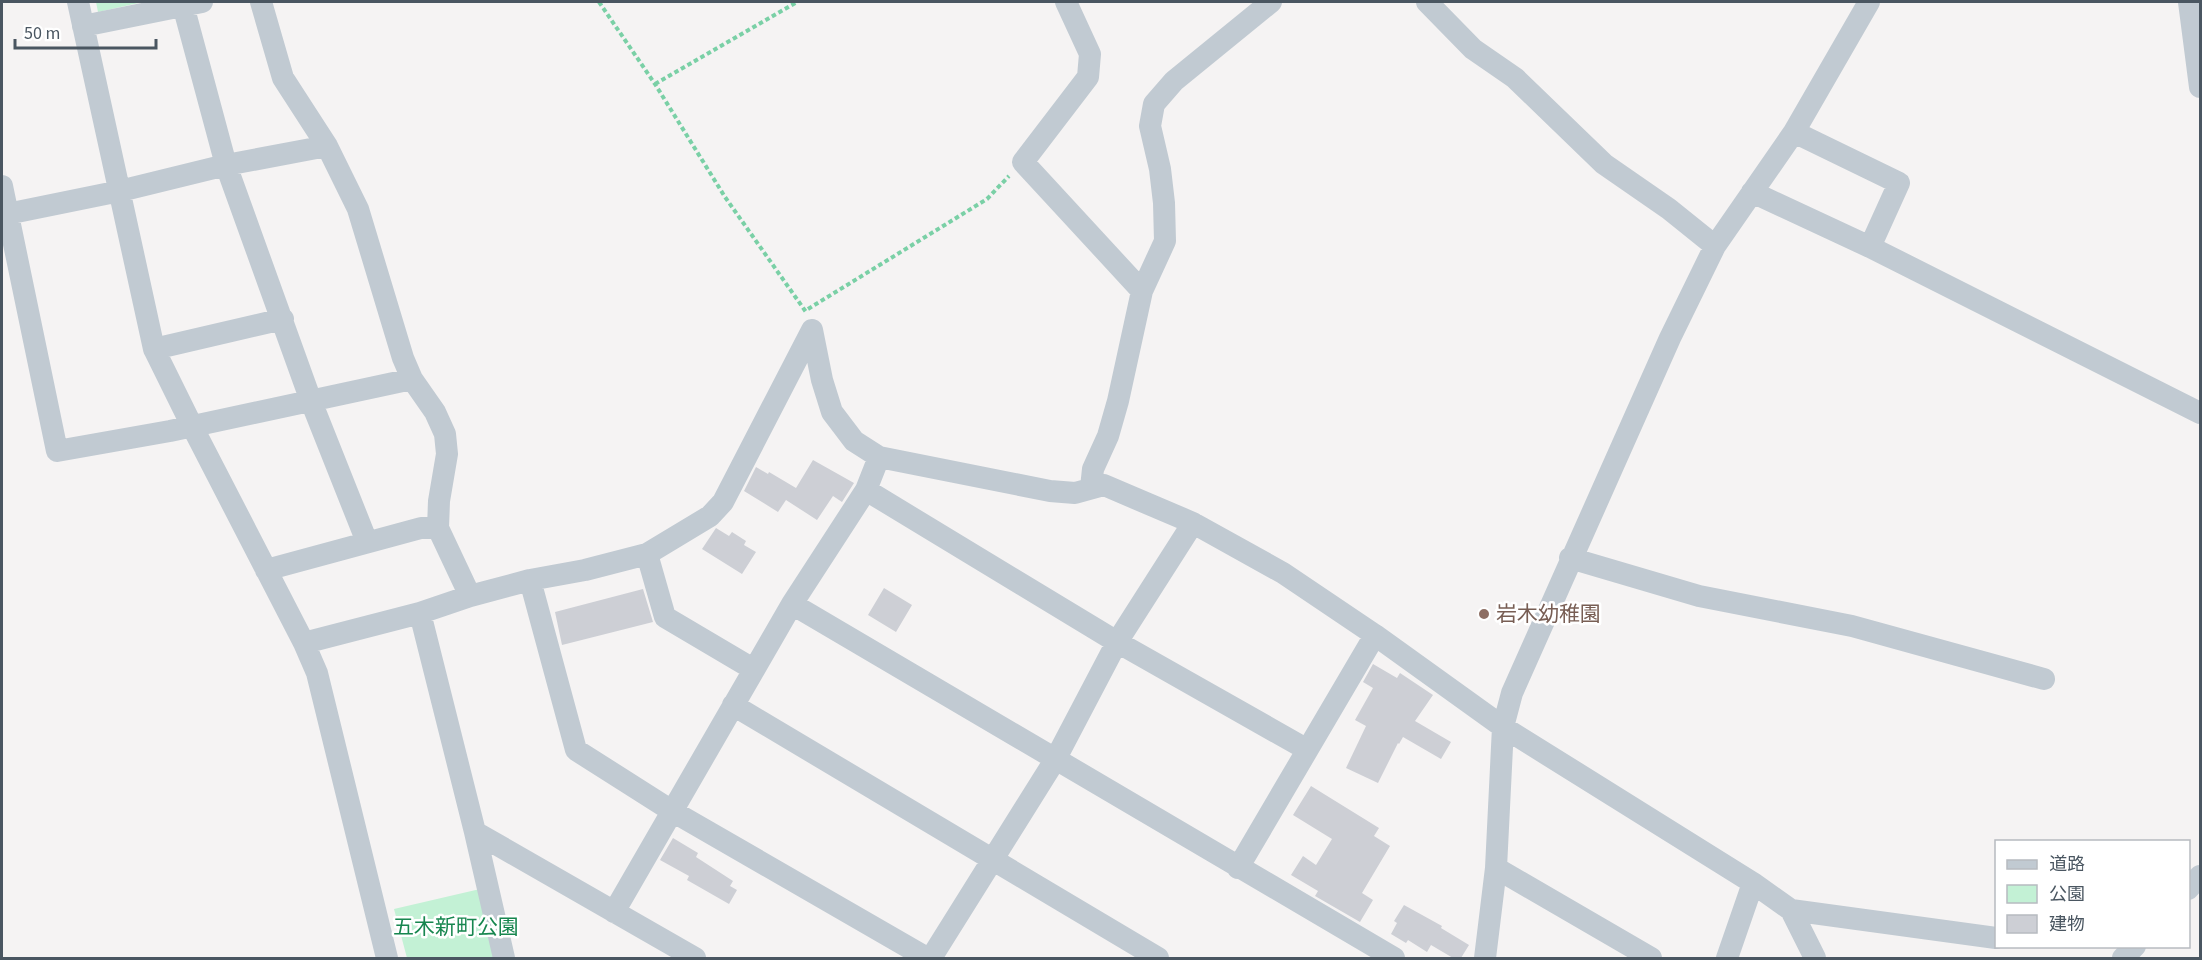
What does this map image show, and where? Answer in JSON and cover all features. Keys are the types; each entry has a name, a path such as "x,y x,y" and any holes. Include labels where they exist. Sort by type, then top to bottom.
{"street":[{"path":"78,2 154,350 304,643 317,673 387,958"},
{"path":"261,2 283,78 327,146 358,209 403,358 412,379 435,412 445,434 447,454 439,501 438,528 470,597"},
{"path":"1066,2 1090,54 1088,77 1023,162 1142,291"},
{"path":"1091,488 1093,469 1108,436 1118,401 1142,291 1165,241 1160,169 1150,126 1155,104 1174,81 1271,2"},
{"path":"1427,2 1473,49 1515,78 1604,164 1670,210 1715,246"},
{"path":"1485,958 1496,868 1503,727 1512,693 1570,558 1670,338 1715,246 1794,132 1869,2"},
{"path":"2189,2 2200,87"},
{"path":"83,26 192,3 226,165 311,401 367,542"},
{"path":"1794,132 1899,183 1870,247"},
{"path":"5,215 120,191 226,165 327,146"},
{"path":"2,186 5,215 57,451 192,426 412,379"},
{"path":"1752,192 1870,247 2200,413"},
{"path":"154,350 283,319"},
{"path":"809,321 822,380 832,412 854,441 879,457 1050,491 1075,493 1104,485 1193,523 1283,573 1375,635 1503,727 1791,910 1995,938"},
{"path":"304,643 420,614 530,580 585,570 647,554 710,516 723,502 809,321"},
{"path":"614,912 753,669 866,490 879,457"},
{"path":"866,490 1117,642 1306,749"},
{"path":"932,958 1055,760 1117,642 1193,523"},
{"path":"266,570 421,528 438,528"},
{"path":"647,554 665,617 753,669"},
{"path":"1570,558 1699,596 1852,626 2044,679"},
{"path":"530,580 576,750 672,811 927,958"},
{"path":"792,604 1394,958"},
{"path":"420,614 504,958"},
{"path":"1238,868 1375,635"},
{"path":"733,705 991,861 1158,958"},
{"path":"475,832 695,958"},
{"path":"1496,868 1651,958"},
{"path":"1727,958 1753,884"},
{"path":"1791,910 1815,958"}],"path":[{"path":"599,2 655,84 725,197 809,321 987,199 1023,162"},
{"path":"655,84 797,2"}],"green space":[{"path":"96,2 143,2 98,12"},
{"name":"五木新町公園","path":"480,889 498,958 407,958 394,909"}],"building":[{"path":"813,460 854,483 842,502 833,496 817,520 786,500 778,512 744,491 756,467 796,488"},
{"path":"716,528 729,536 732,532 746,541 744,545 756,552 742,574 702,549"},
{"path":"884,588 912,605 896,632 868,615"},
{"path":"643,589 653,622 562,645 555,612"},
{"path":"1373,664 1397,678 1400,673 1433,695 1415,721 1451,742 1441,759 1403,737 1378,783 1346,768 1366,726 1355,720 1373,688 1363,682"},
{"path":"1311,786 1379,828 1374,836 1390,846 1362,893 1373,900 1360,922 1315,896 1318,891 1291,875 1303,856 1316,865 1332,839 1293,815"},
{"path":"673,838 698,853 696,857 733,881 730,886 737,890 729,904 687,880 689,876 660,860"},
{"path":"1404,905 1442,926 1441,928 1469,945 1461,958 1453,958 1431,945 1427,952 1408,940 1406,943 1391,934 1397,923 1394,921"}],"place":[{"name":"岩木幼稚園","path":"1484,614"}]}
